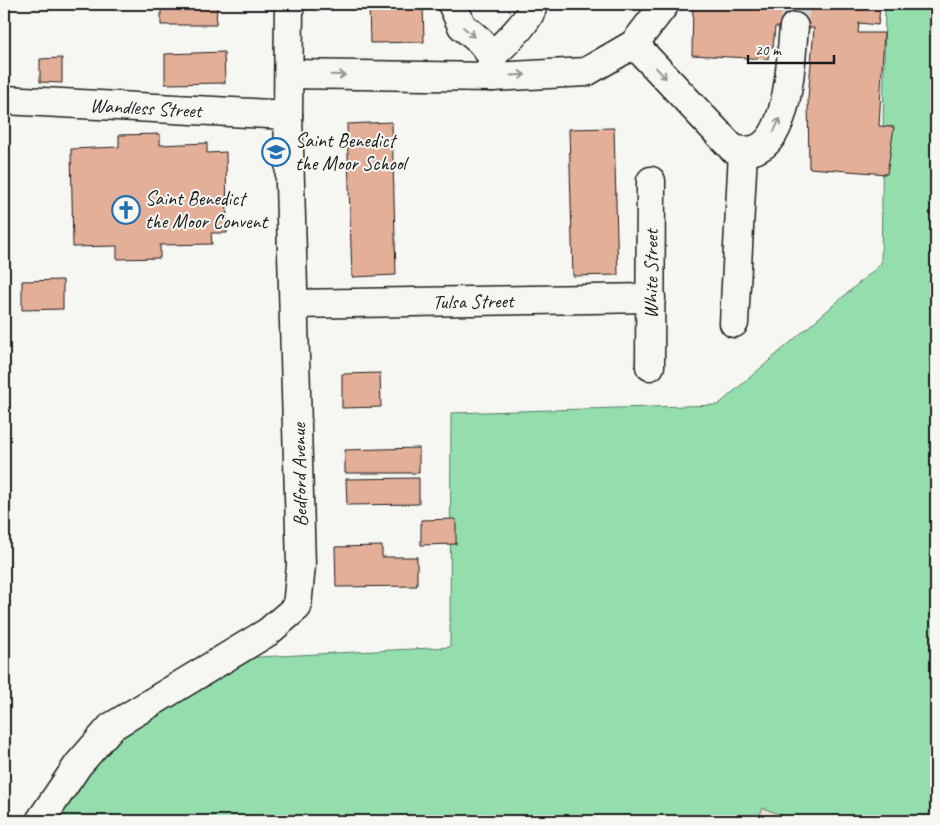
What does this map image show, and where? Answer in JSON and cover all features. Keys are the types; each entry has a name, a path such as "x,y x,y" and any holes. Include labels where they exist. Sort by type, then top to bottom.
{"street":[{"name":"Bedford Avenue","path":"40,821 78,766 111,727 268,632 297,607 301,565 288,115 290,74 289,4"},
{"path":"452,4 462,26 480,41 492,66"},
{"path":"492,66 532,10 533,4"},
{"path":"290,74 492,66 586,72 634,44 665,4"},
{"path":"634,44 732,148 743,152 760,149 770,140 780,123 785,103 795,12"},
{"name":"Wandless Street","path":"4,100 288,115"},
{"path":"734,323 743,152"},
{"name":"White Street","path":"650,366 651,181"},
{"name":"Tulsa Street","path":"294,304 651,298"}],"shaded area":[{"path":"763,808 797,821 757,821"}],"green space":[{"path":"885,4 936,4 936,821 797,821 763,808 757,821 40,821 78,765 222,659 450,647 451,413 718,405 881,264"}],"building":[{"path":"161,4 217,4 216,25 161,25"},
{"path":"369,4 423,4 424,42 370,43"},
{"path":"693,4 874,4 874,6 880,8 878,25 859,23 858,33 884,33 879,126 894,127 887,174 809,168 808,99 814,28 775,27 773,47 769,47 768,59 692,55"},
{"path":"224,52 225,83 165,84 165,54"},
{"path":"62,58 62,83 40,82 40,59"},
{"path":"392,122 396,275 352,277 347,124"},
{"path":"614,128 618,275 573,276 569,129"},
{"path":"160,134 160,145 207,143 207,153 226,152 227,233 211,233 212,244 160,245 160,258 117,259 117,246 73,247 71,149 119,147 119,135"},
{"path":"63,280 63,309 22,310 22,281"},
{"path":"380,373 381,407 342,408 342,374"},
{"path":"419,448 419,473 345,473 345,450"},
{"path":"419,478 419,504 347,505 346,479"},
{"path":"456,519 456,544 421,545 421,520"},
{"path":"382,546 382,557 417,557 417,586 336,587 335,547"}],"tunnel":[{"path":"794,27 796,4"}],"place":[{"name":"Saint Benedict the Moor School","path":"276,152"},
{"name":"Saint Benedict the Moor Convent","path":"126,210"}]}
